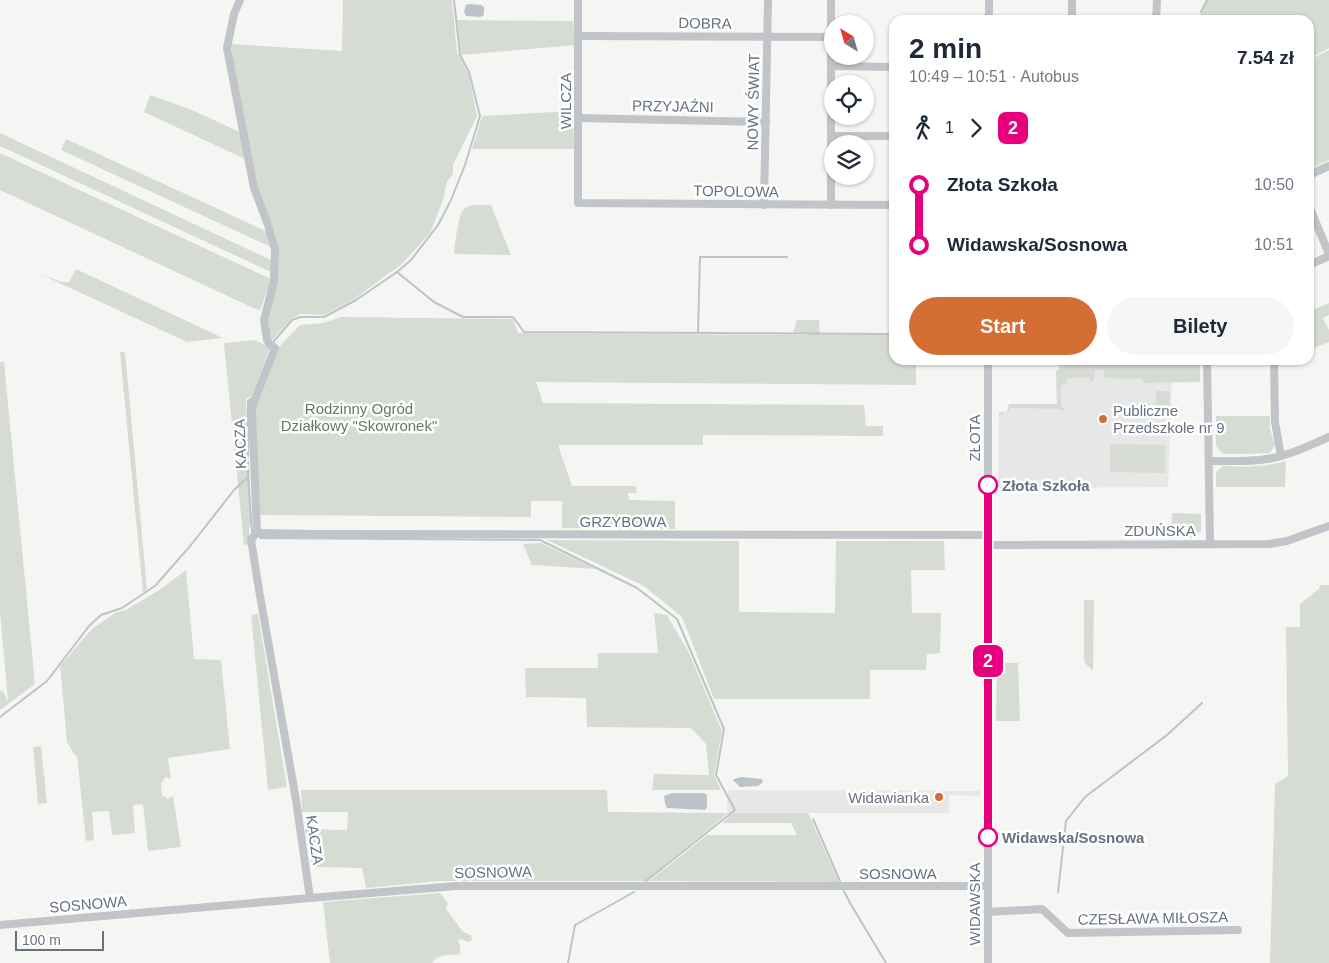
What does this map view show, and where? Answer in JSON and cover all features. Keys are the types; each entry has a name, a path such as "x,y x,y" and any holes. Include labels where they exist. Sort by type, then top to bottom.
{"street":[{"name":"KACZA","path":"240,0 234,14 227,48 254,188 275,249 274,281 264,320 267,340 275,348 252,411 257,533 251,538 296,800 310,898"},
{"name":"WILCZA","path":"578,0 578,203"},
{"name":"NOWY ŚWIAT","path":"764,205 768,0"},
{"path":"832,0 832,15"},
{"path":"989,0 989,15"},
{"path":"1072,0 1072,15"},
{"path":"1156,15 1157,0"},
{"name":"DOBRA","path":"578,36 824,37"},
{"path":"831,135 831,66 889,66"},
{"name":"PRZYJAŹNI","path":"578,118 766,122"},
{"path":"874,136 889,136"},
{"path":"1314,172 1329,166"},
{"path":"831,185 831,205"},
{"name":"TOPOLOWA","path":"578,203 889,205"},
{"path":"1314,218 1329,255 1314,262"},
{"name":"ZŁOTA","path":"988,365 988,545"},
{"path":"1207,365 1210,544"},
{"path":"1274,365 1275,422 1280,456"},
{"path":"1209,461 1268,459 1305,448 1329,437"},
{"name":"ZDUŃSKA","path":"988,545 1279,543 1329,526"},
{"name":"GRZYBOWA","path":"257,533 988,535"},
{"name":"WIDAWSKA","path":"988,545 988,963"},
{"name":"SOSNOWA","path":"0,925 456,886 988,886"},
{"name":"CZESŁAWA MIŁOSZA","path":"988,912 1042,909 1068,933 1238,930"}],"shaded area":[{"path":"466,5 484,7 484,15 480,17 466,16 464,12"},
{"path":"1056,370 1172,370 1168,487 998,488 999,412 1006,413 1009,404 1057,404"},
{"path":"741,777 762,779 763,782 758,786 740,787 733,780"},
{"path":"728,790 980,791 980,796 949,795 949,813 727,813"},
{"path":"672,793 704,793 707,795 707,807 705,810 667,808 664,796"}],"green space":[{"path":"343,0 452,0 457,52 469,76 477,116 453,165 453,174 447,182 443,200 430,233 402,264 354,299 324,315 301,314 292,318 272,340 268,336 267,320 278,254 275,233 259,195 238,95 231,44 342,51"},
{"path":"1207,0 1329,0 1329,48 1314,56 1314,15 1200,15"},
{"path":"457,20 573,21 575,45 461,55"},
{"path":"1329,50 1329,160 1314,167 1314,58"},
{"path":"150,95 192,110 242,133 245,159 144,112"},
{"path":"573,111 574,149 472,149 482,116"},
{"path":"0,133 273,261 273,273 0,146"},
{"path":"66,139 270,233 273,248 61,150"},
{"path":"0,153 273,280 260,311 0,190"},
{"path":"473,205 491,205 511,255 454,254 460,216 465,208"},
{"path":"76,269 223,338 187,342 40,274 62,282 69,282"},
{"path":"1329,303 1329,315 1323,318 1329,330 1329,342 1314,348 1314,310"},
{"name":"Rodzinny Ogród Działkowy \"Skowronek\"","path":"341,317 513,319 518,333 812,335 793,332 797,320 819,320 820,335 889,335 889,365 916,365 916,385 536,382 543,403 864,405 866,426 883,426 883,436 703,435 703,445 558,445 572,486 636,486 637,493 628,493 629,500 675,501 675,529 562,528 562,501 531,501 531,517 257,515 256,407 278,348 300,325 323,323"},
{"path":"254,340 270,347 252,396 246,399 252,524 249,528 250,544 244,545 224,343"},
{"path":"120,352 125,352 147,589 143,593"},
{"path":"0,362 4,362 35,684 0,710 0,691 3,691 8,702 0,612"},
{"path":"1059,365 1200,365 1200,382 1144,383 1142,379 1105,378 1103,370 1095,370 1094,380 1090,383 1090,378 1068,378 1065,385 1061,385 1061,407 1065,408 1063,411 1060,409 1011,408 1008,412 1009,404 1057,404 1056,370 1059,370"},
{"path":"1156,391 1170,391 1169,413 1155,412"},
{"path":"1216,416 1270,416 1270,429 1275,445 1270,453 1223,454 1216,446"},
{"path":"1110,444 1165,445 1165,473 1110,472"},
{"path":"1286,461 1285,487 1216,487 1216,472 1223,466 1254,466"},
{"path":"1172,513 1201,514 1201,531 1192,537 1171,538"},
{"path":"547,540 739,541 739,612 835,613 836,541 944,541 945,570 911,570 912,613 941,613 940,653 927,654 926,670 870,670 870,699 714,699 682,617 644,586"},
{"path":"541,543 596,569 532,565 523,544"},
{"path":"186,570 194,659 221,660 230,749 168,758 171,779 166,777 161,783 162,795 168,799 173,796 181,847 148,851 143,804 133,805 135,833 112,835 109,811 92,812 94,840 86,841 77,756 67,742 60,666 92,629 115,613 126,610 161,589"},
{"path":"1320,585 1329,585 1329,963 1270,963 1275,784 1288,776 1286,627 1300,627 1300,604 1319,589"},
{"path":"1084,600 1094,600 1093,671 1084,662"},
{"path":"654,613 667,615 689,653 722,731 714,775 721,790 652,790 654,774 709,775 706,744 691,728 587,727 586,698 526,697 525,668 598,668 598,653 658,653"},
{"path":"258,614 287,787 268,790 251,615"},
{"path":"997,663 1018,663 1020,721 996,721"},
{"path":"41,746 47,803 38,804 33,747"},
{"path":"301,790 607,790 608,812 728,813 645,881 439,881 366,888 362,868 312,867 305,829 347,830 348,812 302,812"},
{"path":"733,813 808,813 839,882 649,881 707,835 797,835 791,823 722,823"},
{"path":"440,893 448,903 446,909 463,932 471,935 472,940 468,942 461,939 458,941 460,954 440,956 432,963 330,963 323,902"}],"waterway":[{"path":"451,200 465,165 480,116 469,72 460,55 454,0"},
{"path":"1201,12 1207,0"},
{"path":"273,343 292,320 300,317 324,317 356,300 397,272 411,260 438,225 450,202"},
{"path":"698,332 700,257 787,257"},
{"path":"397,272 434,302 463,317 513,317 524,332 889,334"},
{"path":"0,717 47,681 89,626 101,615 122,608 155,586 191,545 234,490 248,477 248,401 253,397"},
{"path":"248,477 252,532"},
{"path":"260,538 540,540 637,588 677,619 724,729 716,775 735,810 646,881"},
{"path":"1058,892 1066,821 1085,797 1167,735 1202,703"},
{"path":"813,819 840,881"},
{"path":"844,891 886,963"},
{"path":"568,963 575,925 634,892"}],"bus line":[{"name":"2","path":"988,485 988,837"}],"place":[{"name":"Publiczne Przedszkole nr 9","path":"1103,419"},
{"name":"Złota Szkoła","path":"988,485"},
{"name":"Widawianka","path":"939,797"},
{"name":"Widawska/Sosnowa","path":"988,837"}]}
